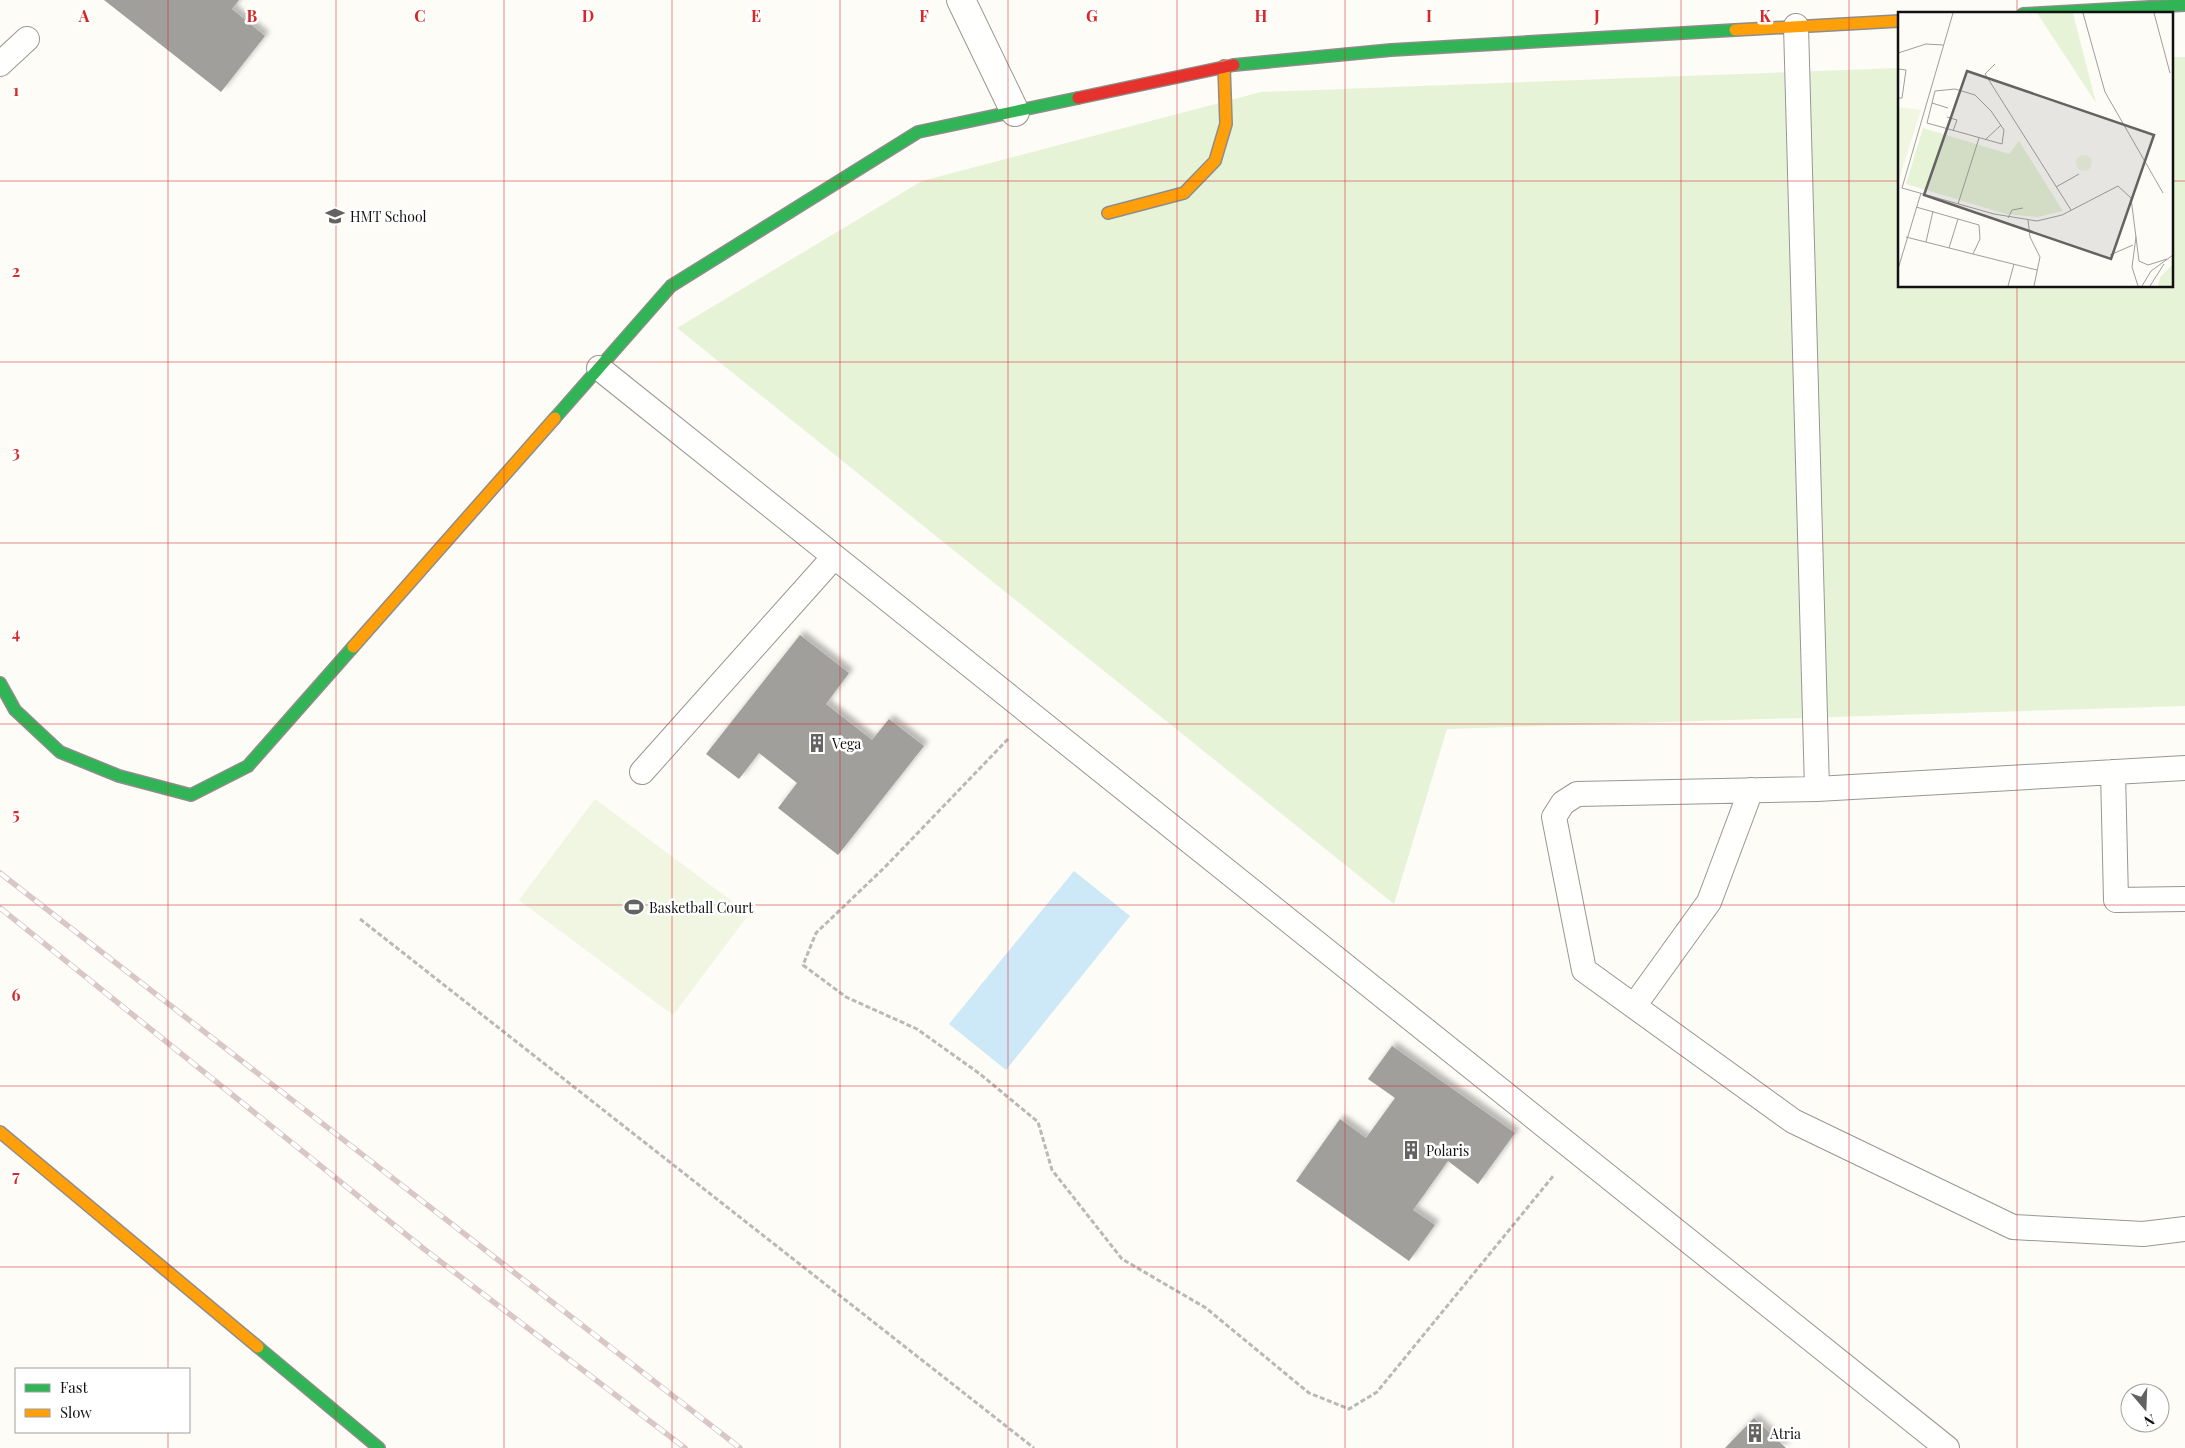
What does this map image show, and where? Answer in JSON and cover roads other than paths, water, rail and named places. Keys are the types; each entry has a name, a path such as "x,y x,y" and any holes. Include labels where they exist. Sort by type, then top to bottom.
{"street":[{"path":"961,0 1015,112"},
{"path":"2060,12 2185,5"},
{"path":"0,683 15,710 60,752 119,776 191,795 248,766 671,286 918,132 1224,66 1411,49 1898,21"},
{"path":"1108,213 1184,193 1215,161 1226,124 1224,66"},
{"path":"0,1132 378,1448"}],"lane":[{"path":"1796,26 1817,789"},
{"path":"0,64 27,40"},
{"path":"598,368 1947,1448"},
{"path":"642,772 834,557"},
{"path":"2185,768 1817,789 1577,794 1563,803 1554,817 1584,970 1793,1121 2013,1227 2143,1234 2185,1229"},
{"path":"2113,772 2116,900 2185,899"},
{"path":"1634,1006 1709,902 1751,790"}],"water":[{"path":"1074,871 1130,916 1006,1070 949,1024"}],"railway":[{"path":"0,873 740,1448"},
{"path":"0,908 424,1249 685,1448"}],"place":[{"name":"HMT School","path":"335,216"},
{"name":"Vega","path":"817,743"},
{"name":"Basketball Court","path":"634,907"},
{"name":"Polaris","path":"1411,1150"},
{"name":"Atria","path":"1755,1433"}]}
